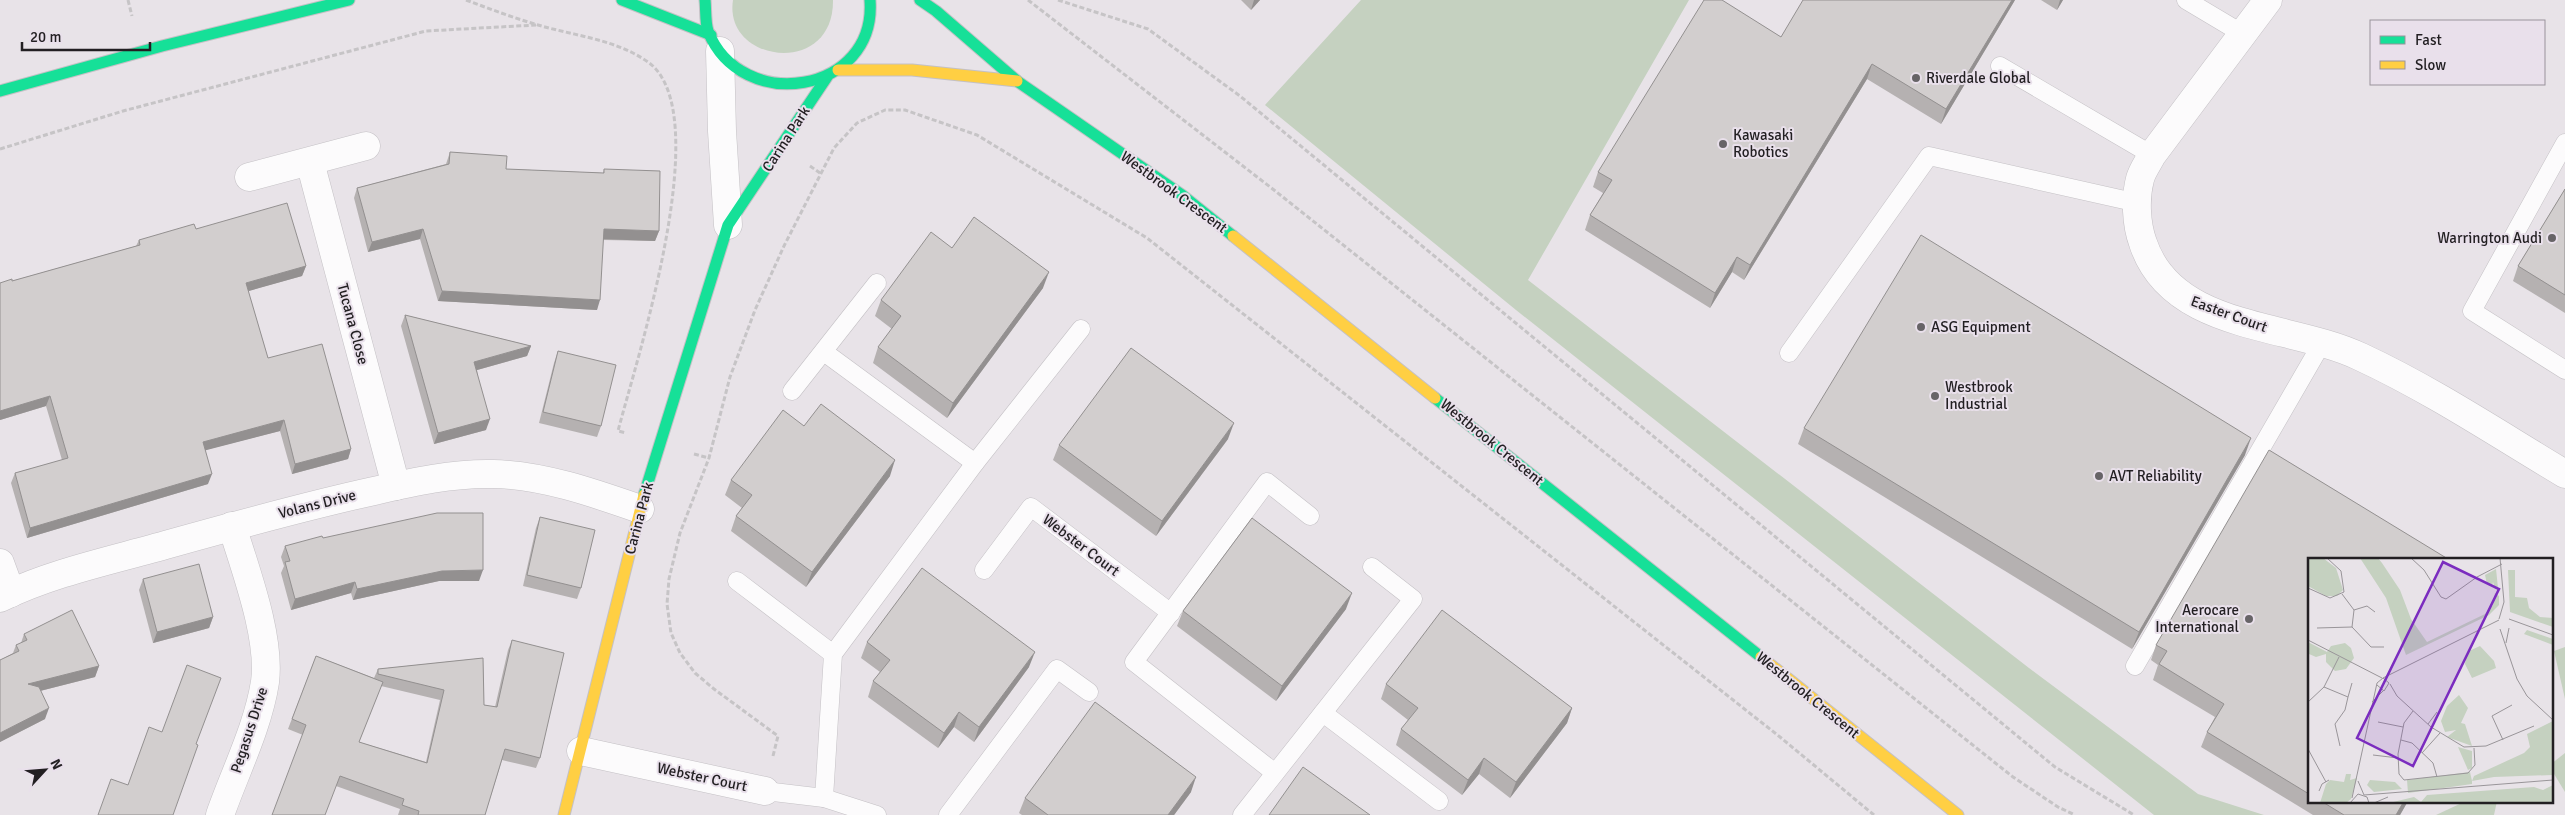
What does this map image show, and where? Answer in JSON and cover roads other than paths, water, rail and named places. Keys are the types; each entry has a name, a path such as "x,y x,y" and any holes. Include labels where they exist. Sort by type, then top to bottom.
{"street":[{"path":"0,91 162,46 349,0"},
{"path":"622,0 715,43"},
{"path":"705,0 704,8 715,43 736,68 757,80 780,86 804,85 827,77 838,70 855,52 867,30 870,0"},
{"name":"Westbrook Crescent","path":"920,0 936,11 1018,81 1182,195 1958,815"},
{"name":"Easter Court","path":"2268,0 2152,155 2140,179 2138,203 2139,231 2147,257 2162,280 2182,297 2212,311 2322,343 2359,356 2411,382 2565,474"},
{"name":"Carina Park","path":"715,43 728,226"},
{"name":"Westbrook Crescent","path":"838,70 912,70 1018,81"},
{"name":"Carina Park","path":"564,815 640,509 728,226 827,77"},
{"path":"249,177 366,146"},
{"name":"Tucana Close","path":"310,162 396,486"},
{"name":"Volans Drive","path":"5,595 54,577 232,526 320,503 453,475 494,474 533,479 582,490 640,509"},
{"name":"Pegasus Drive","path":"220,815 256,716 265,680 263,641 253,596 232,526"},
{"path":"0,563 5,595"},
{"name":"Webster Court","path":"581,751 765,791"}],"lane":[{"path":"2186,0 2243,34"},
{"path":"2000,66 2152,155"},
{"path":"2565,143 2472,311 2565,370"},
{"path":"1789,353 1929,156 2138,203"},
{"path":"792,391 877,283"},
{"path":"824,798 833,654 975,463 1081,329"},
{"path":"2135,666 2322,343"},
{"path":"824,352 975,463"},
{"path":"1275,773 1134,662 1268,482 1310,516"},
{"name":"Webster Court","path":"984,570 1031,507 1171,613"},
{"path":"1242,815 1412,599 1372,567"},
{"path":"737,581 833,654"},
{"path":"948,815 1057,669 1089,692"},
{"path":"1323,712 1439,801"},
{"name":"Webster Court","path":"765,791 824,798 877,815"}],"place":[{"name":"Riverdale Global","path":"1916,78"},
{"name":"Kawasaki Robotics","path":"1723,144"},
{"name":"Warrington Audi","path":"2552,238"},
{"name":"ASG Equipment","path":"1921,327"},
{"name":"Westbrook Industrial","path":"1935,396"},
{"name":"AVT Reliability","path":"2099,476"},
{"name":"Aerocare International","path":"2249,619"}]}
